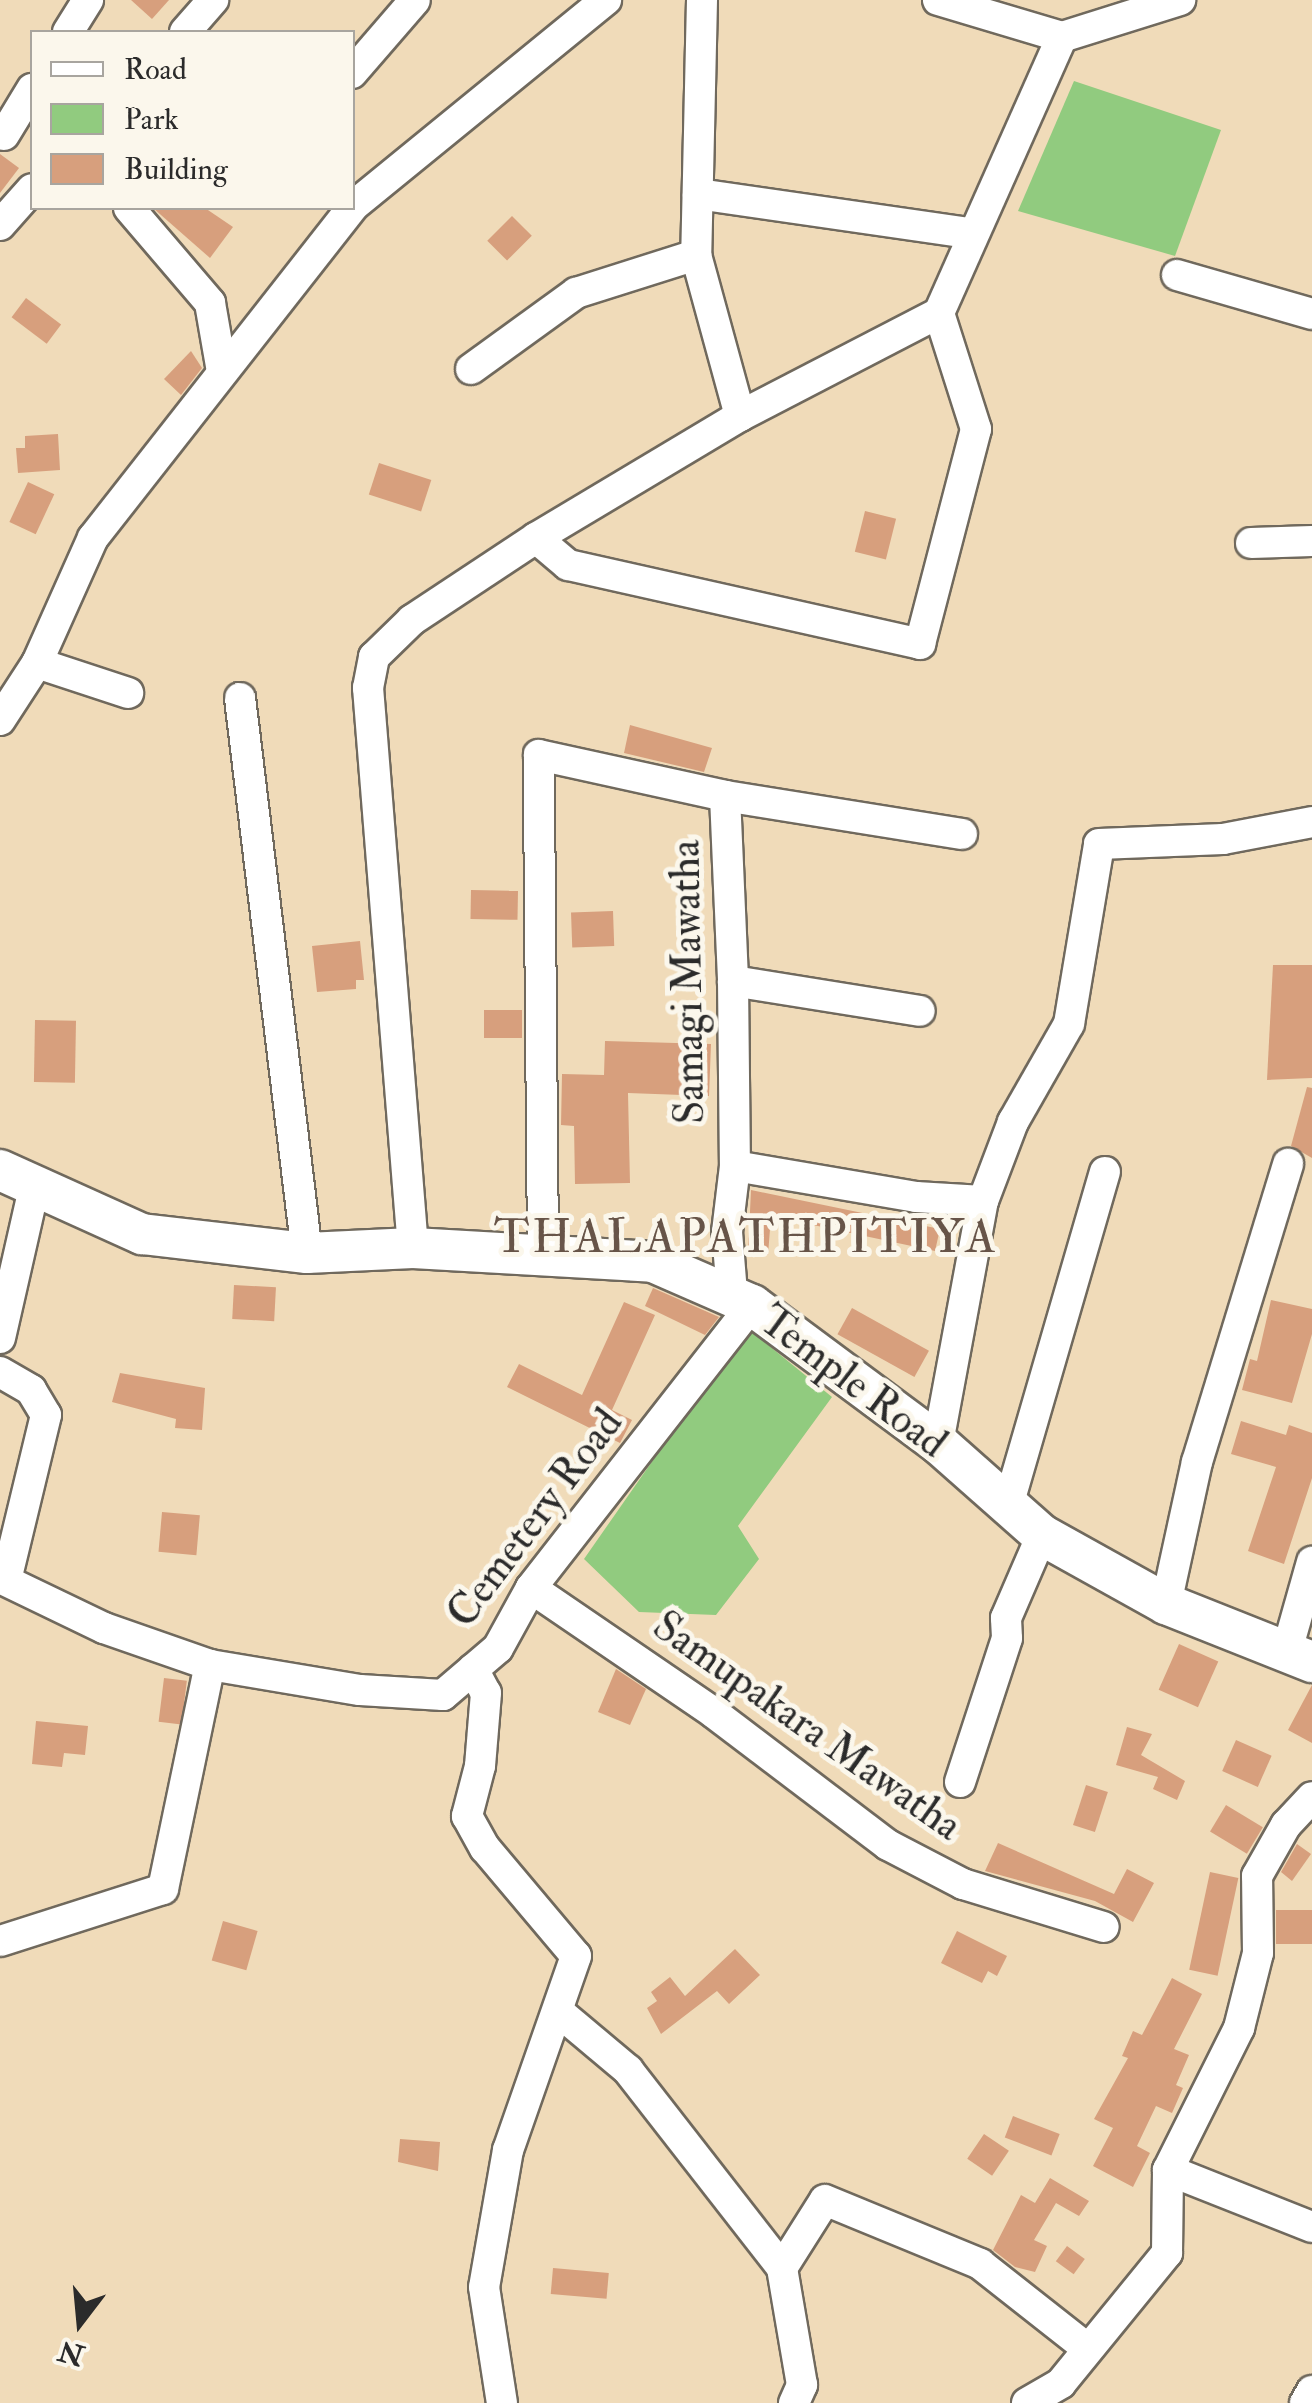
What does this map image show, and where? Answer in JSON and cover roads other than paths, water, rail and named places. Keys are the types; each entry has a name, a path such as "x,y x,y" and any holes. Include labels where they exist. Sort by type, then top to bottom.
{"main road":[{"name":"Temple Road","path":"17,1177 142,1234 307,1254 413,1248 543,1252 653,1262 742,1299 938,1443 1007,1509 1042,1535 1166,1604 1299,1658"}],"street":[{"path":"69,30 88,0"},
{"path":"187,30 213,0"},
{"path":"355,69 416,0"},
{"path":"355,205 606,0"},
{"path":"702,0 696,255 740,416"},
{"path":"938,0 1062,37 1180,0"},
{"path":"536,538 568,565 920,644 976,428 939,313 970,232 1062,37"},
{"path":"30,92 2,133 30,147"},
{"path":"0,226 30,191"},
{"path":"698,194 970,232"},
{"path":"131,210 210,303 222,372"},
{"path":"0,720 38,662 94,538 350,210"},
{"path":"471,369 576,293 696,255"},
{"path":"1176,275 1312,314"},
{"path":"413,1248 368,688 374,657 412,620 536,538 740,416 939,313"},
{"path":"1250,543 1312,541"},
{"path":"38,662 128,693"},
{"path":"240,698 307,1254"},
{"path":"543,1252 539,755 725,796 962,834"},
{"name":"Samagi Mawatha","path":"725,796 735,1166 727,1232 742,1299"},
{"path":"938,1443 983,1201 1013,1122 1069,1024 1099,844 1224,839 1312,822"},
{"path":"733,982 920,1011"},
{"path":"1166,1604 1197,1462 1288,1164"},
{"name":"Samagi Mawatha","path":"735,1166 916,1197 983,1201"},
{"path":"1007,1509 1105,1172"},
{"path":"0,1338 17,1177"},
{"name":"Cemetery Road","path":"3,1579 104,1628 210,1665 360,1690 443,1694 498,1648 531,1588 742,1299"},
{"path":"0,1372 31,1390 46,1414 3,1579"},
{"path":"960,1782 1007,1638 1006,1618 1042,1535"},
{"path":"1299,1658 1312,1562"},
{"name":"Samupakara Mawatha","path":"531,1588 714,1713 888,1845 963,1884 1104,1927"},
{"path":"0,1941 164,1888 210,1665"},
{"path":"473,1669 486,1692 480,1766 467,1816 485,1848 576,1956 560,2013 508,2150 484,2287 486,2321 502,2403"},
{"path":"1027,2403 1061,2383 1167,2253 1168,2170 1238,2028 1258,1953 1257,1876 1286,1825 1312,1797"},
{"path":"560,2013 628,2070 782,2268 802,2385 794,2403"},
{"path":"1168,2170 1312,2227"},
{"path":"782,2268 824,2200 980,2264 1088,2350"},
{"path":"1305,2403 1312,2391"}],"district":[{"name":"THALAPATHPITIYA","path":"746,1238"}]}
